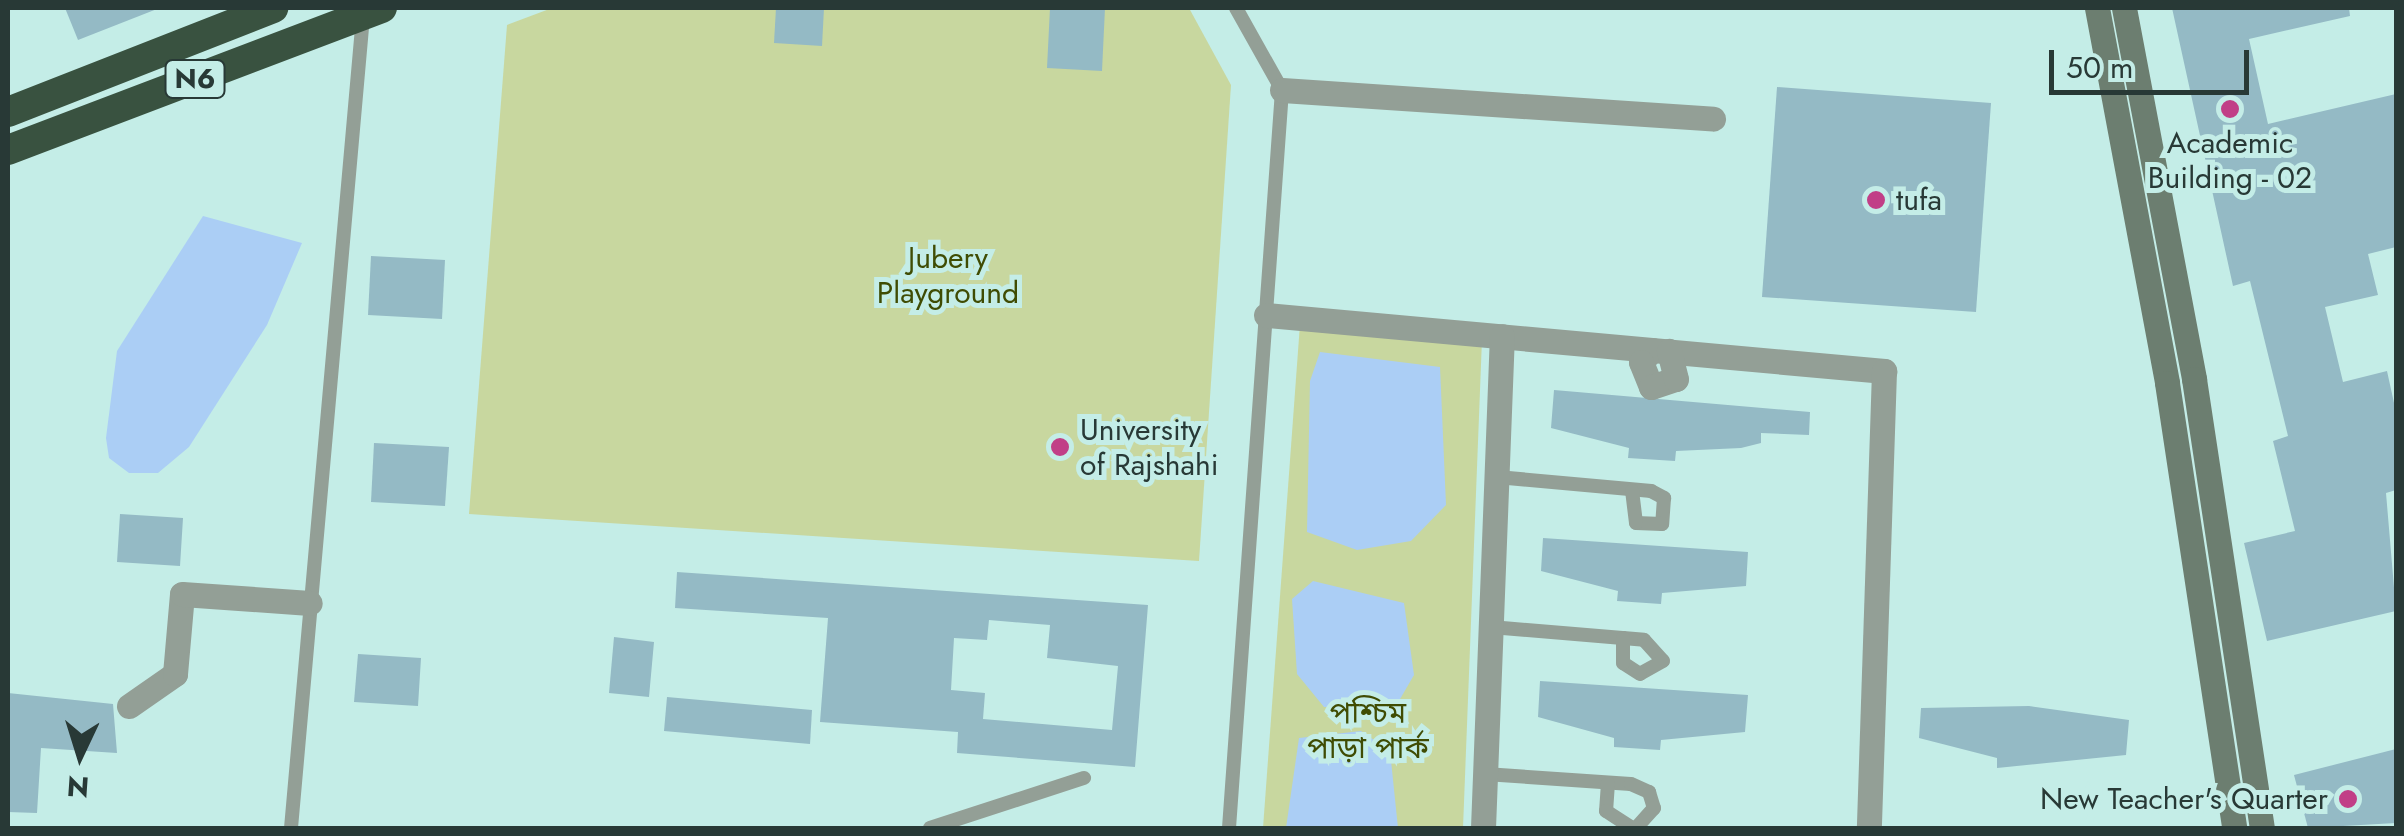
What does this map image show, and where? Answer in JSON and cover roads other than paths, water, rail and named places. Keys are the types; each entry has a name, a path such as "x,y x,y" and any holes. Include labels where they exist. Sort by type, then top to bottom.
{"highway":[{"name":"N6","path":"8,112 271,8"},
{"name":"N6","path":"8,150 373,11"}],"main road":[{"path":"2096,8 2167,383 2234,828"},
{"path":"2124,8 2194,378 2262,828"}],"street":[{"path":"271,8 280,46"},
{"path":"1282,90 1713,119"},
{"path":"1266,314 1884,370 1868,828"},
{"path":"1483,828 1502,336"},
{"path":"129,706 175,674 182,594 310,603"}],"lane":[{"path":"1229,828 1282,90 1236,8"},
{"path":"291,828 310,603 373,11"},
{"path":"1497,477 1632,490"},
{"path":"1491,626 1623,638"},
{"path":"1485,774 1608,784 1649,792 1654,808 1634,828 1606,811 1608,784"},
{"path":"930,828 1084,778"}],"water":[{"path":"203,216 302,243 267,325 189,447 158,473 129,473 109,458 106,438 117,351"},
{"path":"1320,352 1440,367 1446,505 1411,541 1357,550 1307,532 1310,381"},
{"path":"1313,581 1404,603 1414,675 1396,706 1324,707 1297,674 1292,599"},
{"path":"1361,731 1390,751 1398,828 1286,828 1299,738"}],"place":[{"name":"Academic Building - 02","path":"2230,109"},
{"name":"tufa","path":"1876,200"},
{"name":"University of Rajshahi","path":"1060,447"},
{"name":"New Teacher's Quarter","path":"2348,799"}],"park label":[{"name":"Jubery Playground","path":"948,275"},
{"name":"পশ্চিম পাড়া পার্ক","path":"1368,730"}]}
